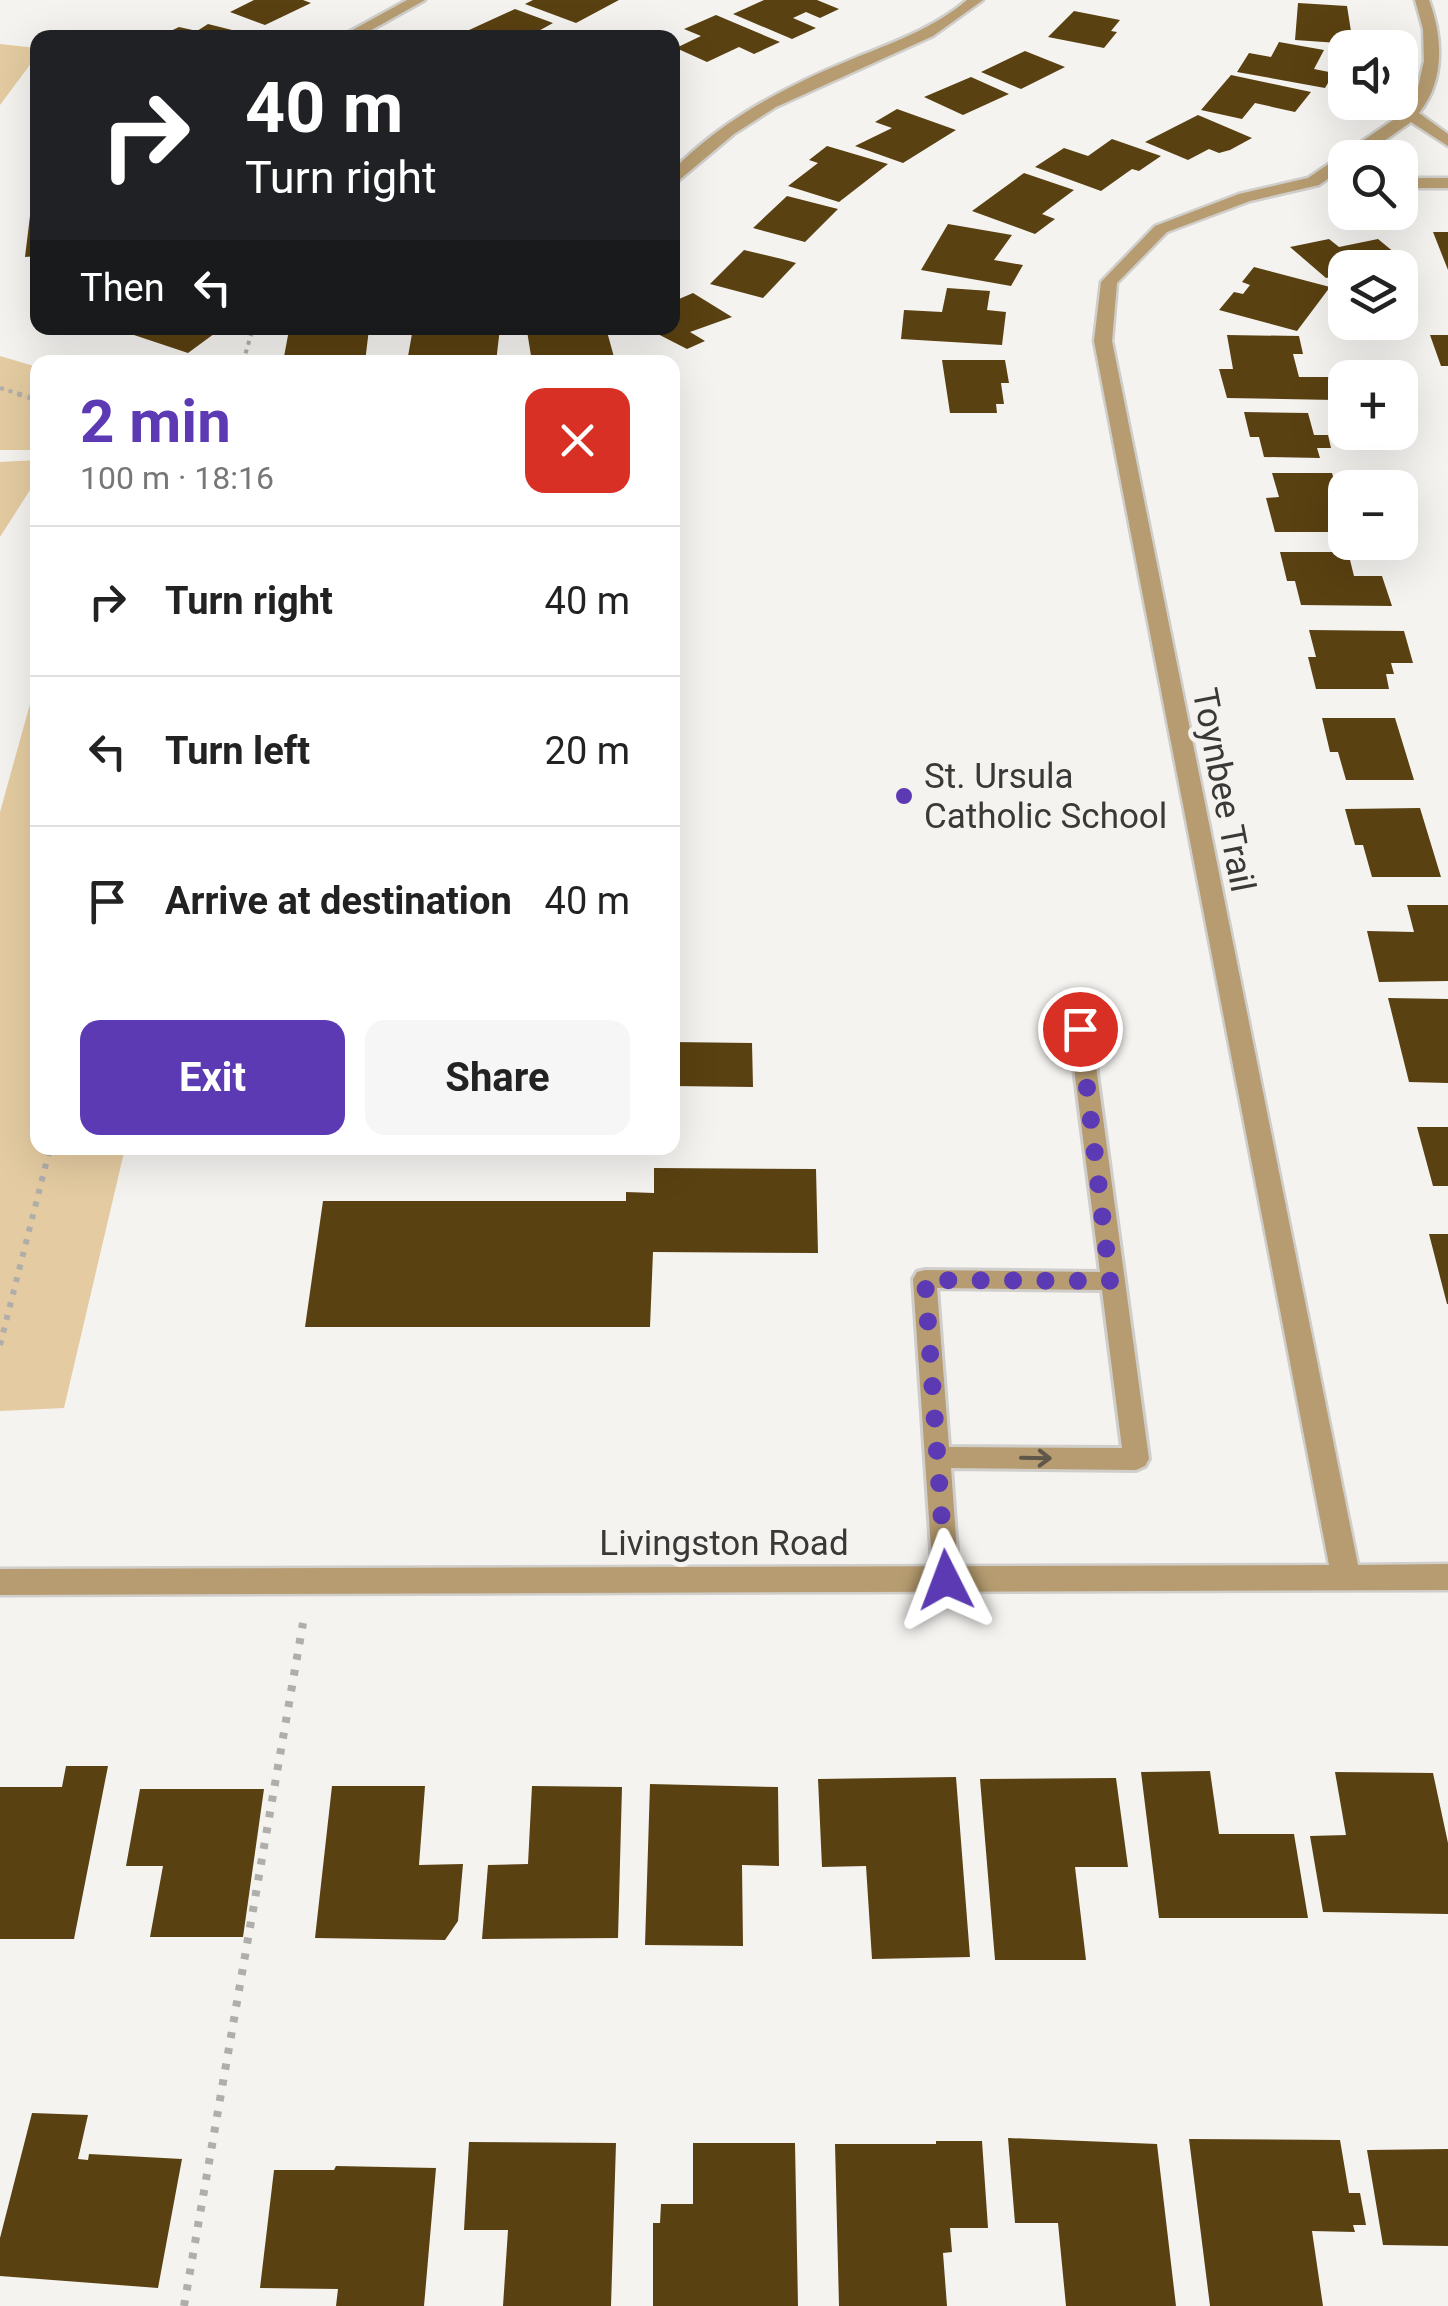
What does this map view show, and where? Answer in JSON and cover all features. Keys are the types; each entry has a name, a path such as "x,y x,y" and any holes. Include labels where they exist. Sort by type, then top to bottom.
{"street":[{"path":"360,30 418,0"},
{"path":"680,173 762,109 822,77 948,22 976,0"},
{"path":"1418,96 1433,56 1434,35 1422,0"},
{"name":"Toynbee Trail","path":"1375,140 1404,120"},
{"path":"1418,120 1448,140"},
{"name":"Toynbee Trail","path":"1328,172 1313,182 1245,197 1161,229 1109,282 1103,341 1346,1576"},
{"path":"1313,182 1328,182"},
{"path":"1418,182 1448,183"},
{"name":"Livingston Road","path":"0,1582 1448,1577"}],"lane":[{"path":"938,1457 1136,1459 1080,1029"},
{"path":"946,1580 925,1280 1110,1281"}],"path":[{"path":"0,388 30,397"},
{"path":"0,1346 48,1155"},
{"path":"184,2306 310,1582"}],"shaded area":[{"path":"0,44 30,47 30,65 0,105"},
{"path":"0,356 30,365 30,450 0,450"},
{"path":"30,460 30,490 0,537 0,462"},
{"path":"30,704 30,1155 123,1155 64,1408 0,1411 0,812"}],"building":[{"path":"254,0 311,3 265,25 230,12"},
{"path":"533,0 619,0 576,23 525,4"},
{"path":"764,0 817,0 839,9 820,18 806,12 793,18 816,28 792,39 733,14"},
{"path":"1298,3 1347,6 1351,30 1328,30 1328,42 1295,40"},
{"path":"515,9 553,23 540,30 469,30"},
{"path":"1074,11 1120,20 1111,31 1117,32 1104,48 1048,37"},
{"path":"716,15 780,42 754,54 739,47 707,62 680,50 680,46 701,36 684,29"},
{"path":"208,24 232,30 199,30"},
{"path":"1279,42 1324,50 1314,69 1328,72 1328,83 1325,88 1237,72 1249,53 1271,57"},
{"path":"1025,51 1065,67 1021,89 981,72"},
{"path":"1231,75 1311,92 1295,112 1255,103 1242,119 1201,110"},
{"path":"971,77 1009,94 963,115 924,97"},
{"path":"897,109 956,130 903,163 855,146 892,128 875,122"},
{"path":"1198,115 1252,138 1230,150 1219,153 1209,149 1188,160 1145,142"},
{"path":"1112,139 1161,156 1139,171 1132,169 1101,191 1035,167 1064,148 1088,156"},
{"path":"827,146 888,164 839,202 788,186 818,163 809,160"},
{"path":"1024,173 1074,190 1042,214 1055,219 1035,234 972,211"},
{"path":"787,196 838,209 805,242 753,228"},
{"path":"30,216 30,257 25,257"},
{"path":"948,224 1012,235 994,260 1023,265 1011,286 921,270"},
{"path":"1433,232 1448,232 1448,270"},
{"path":"1329,239 1339,247 1378,239 1391,250 1328,250 1326,278 1290,247"},
{"path":"744,250 796,263 763,298 710,284"},
{"path":"1254,267 1328,286 1328,290 1297,331 1219,310 1234,292 1243,294 1250,285 1242,282"},
{"path":"947,288 990,291 987,310 1006,312 1002,345 901,339 904,310 942,312"},
{"path":"693,293 732,317 690,332 705,341 687,349 660,335 680,335 680,299"},
{"path":"134,335 212,335 188,353"},
{"path":"288,335 368,335 366,355 284,355"},
{"path":"412,335 499,335 497,355 408,355"},
{"path":"528,335 608,335 613,355 531,355"},
{"path":"1227,335 1299,336 1303,354 1293,354 1299,377 1328,377 1328,400 1227,398 1219,369 1233,369"},
{"path":"1430,335 1448,335 1448,366 1441,366"},
{"path":"942,360 1005,360 1009,383 1001,383 1004,404 996,404 997,413 950,413"},
{"path":"1244,412 1308,413 1314,435 1328,435 1328,448 1317,448 1320,458 1264,457 1259,437 1250,437"},
{"path":"1272,473 1328,473 1328,532 1275,532 1266,498 1279,497"},
{"path":"1280,552 1328,552 1328,560 1350,560 1354,576 1382,576 1392,606 1301,605 1295,581 1287,581"},
{"path":"1309,630 1404,631 1413,663 1391,663 1394,674 1386,674 1389,689 1316,689 1308,657 1316,657"},
{"path":"1322,718 1395,718 1414,780 1346,780 1338,752 1330,752"},
{"path":"1420,808 1441,877 1372,877 1363,845 1355,845 1345,809"},
{"path":"1407,905 1448,905 1448,981 1379,982 1367,931 1414,932"},
{"path":"1388,998 1448,999 1448,1083 1409,1082"},
{"path":"680,1042 752,1043 753,1087 680,1086"},
{"path":"1417,1127 1448,1127 1448,1186 1433,1186"},
{"path":"654,1168 816,1169 818,1253 653,1252 650,1327 305,1327 323,1201 626,1201 626,1192 654,1193"},
{"path":"1429,1234 1448,1234 1448,1304 1447,1304"},
{"path":"66,1766 108,1766 74,1939 0,1939 0,1787 62,1787"},
{"path":"1210,1771 1219,1834 1294,1834 1308,1918 1159,1918 1141,1772"},
{"path":"1335,1772 1433,1773 1448,1843 1448,1914 1323,1912 1310,1836 1346,1835"},
{"path":"956,1777 970,1957 872,1959 866,1866 822,1867 818,1779"},
{"path":"1116,1778 1128,1867 1075,1867 1086,1960 995,1960 980,1779"},
{"path":"650,1784 778,1787 779,1866 742,1865 743,1946 645,1945"},
{"path":"332,1786 425,1786 419,1865 463,1864 458,1921 445,1940 315,1938"},
{"path":"532,1786 622,1787 618,1938 482,1939 488,1865 528,1864"},
{"path":"140,1789 264,1789 243,1937 150,1937 163,1866 126,1866"},
{"path":"32,2113 88,2115 78,2159 88,2160 89,2154 182,2159 158,2288 0,2276 0,2238"},
{"path":"1008,2138 1157,2144 1176,2306 1066,2306 1058,2223 1015,2223"},
{"path":"1189,2139 1340,2140 1349,2193 1360,2193 1366,2225 1353,2225 1355,2232 1312,2231 1323,2306 1210,2306"},
{"path":"982,2141 988,2228 950,2228 952,2252 943,2253 947,2306 839,2306 835,2144"},
{"path":"469,2142 616,2143 611,2306 503,2306 508,2230 464,2230"},
{"path":"693,2143 795,2143 798,2306 653,2306 653,2223 660,2223 661,2204 693,2204"},
{"path":"1448,2149 1448,2246 1383,2245 1367,2150"},
{"path":"336,2166 436,2168 424,2306 336,2306 338,2289 260,2288 274,2170 334,2170"}],"place":[{"name":"St. Ursula Catholic School","path":"904,796"}],"route":[{"path":"946,1580 925,1280 1110,1281 1080,1029"}]}
